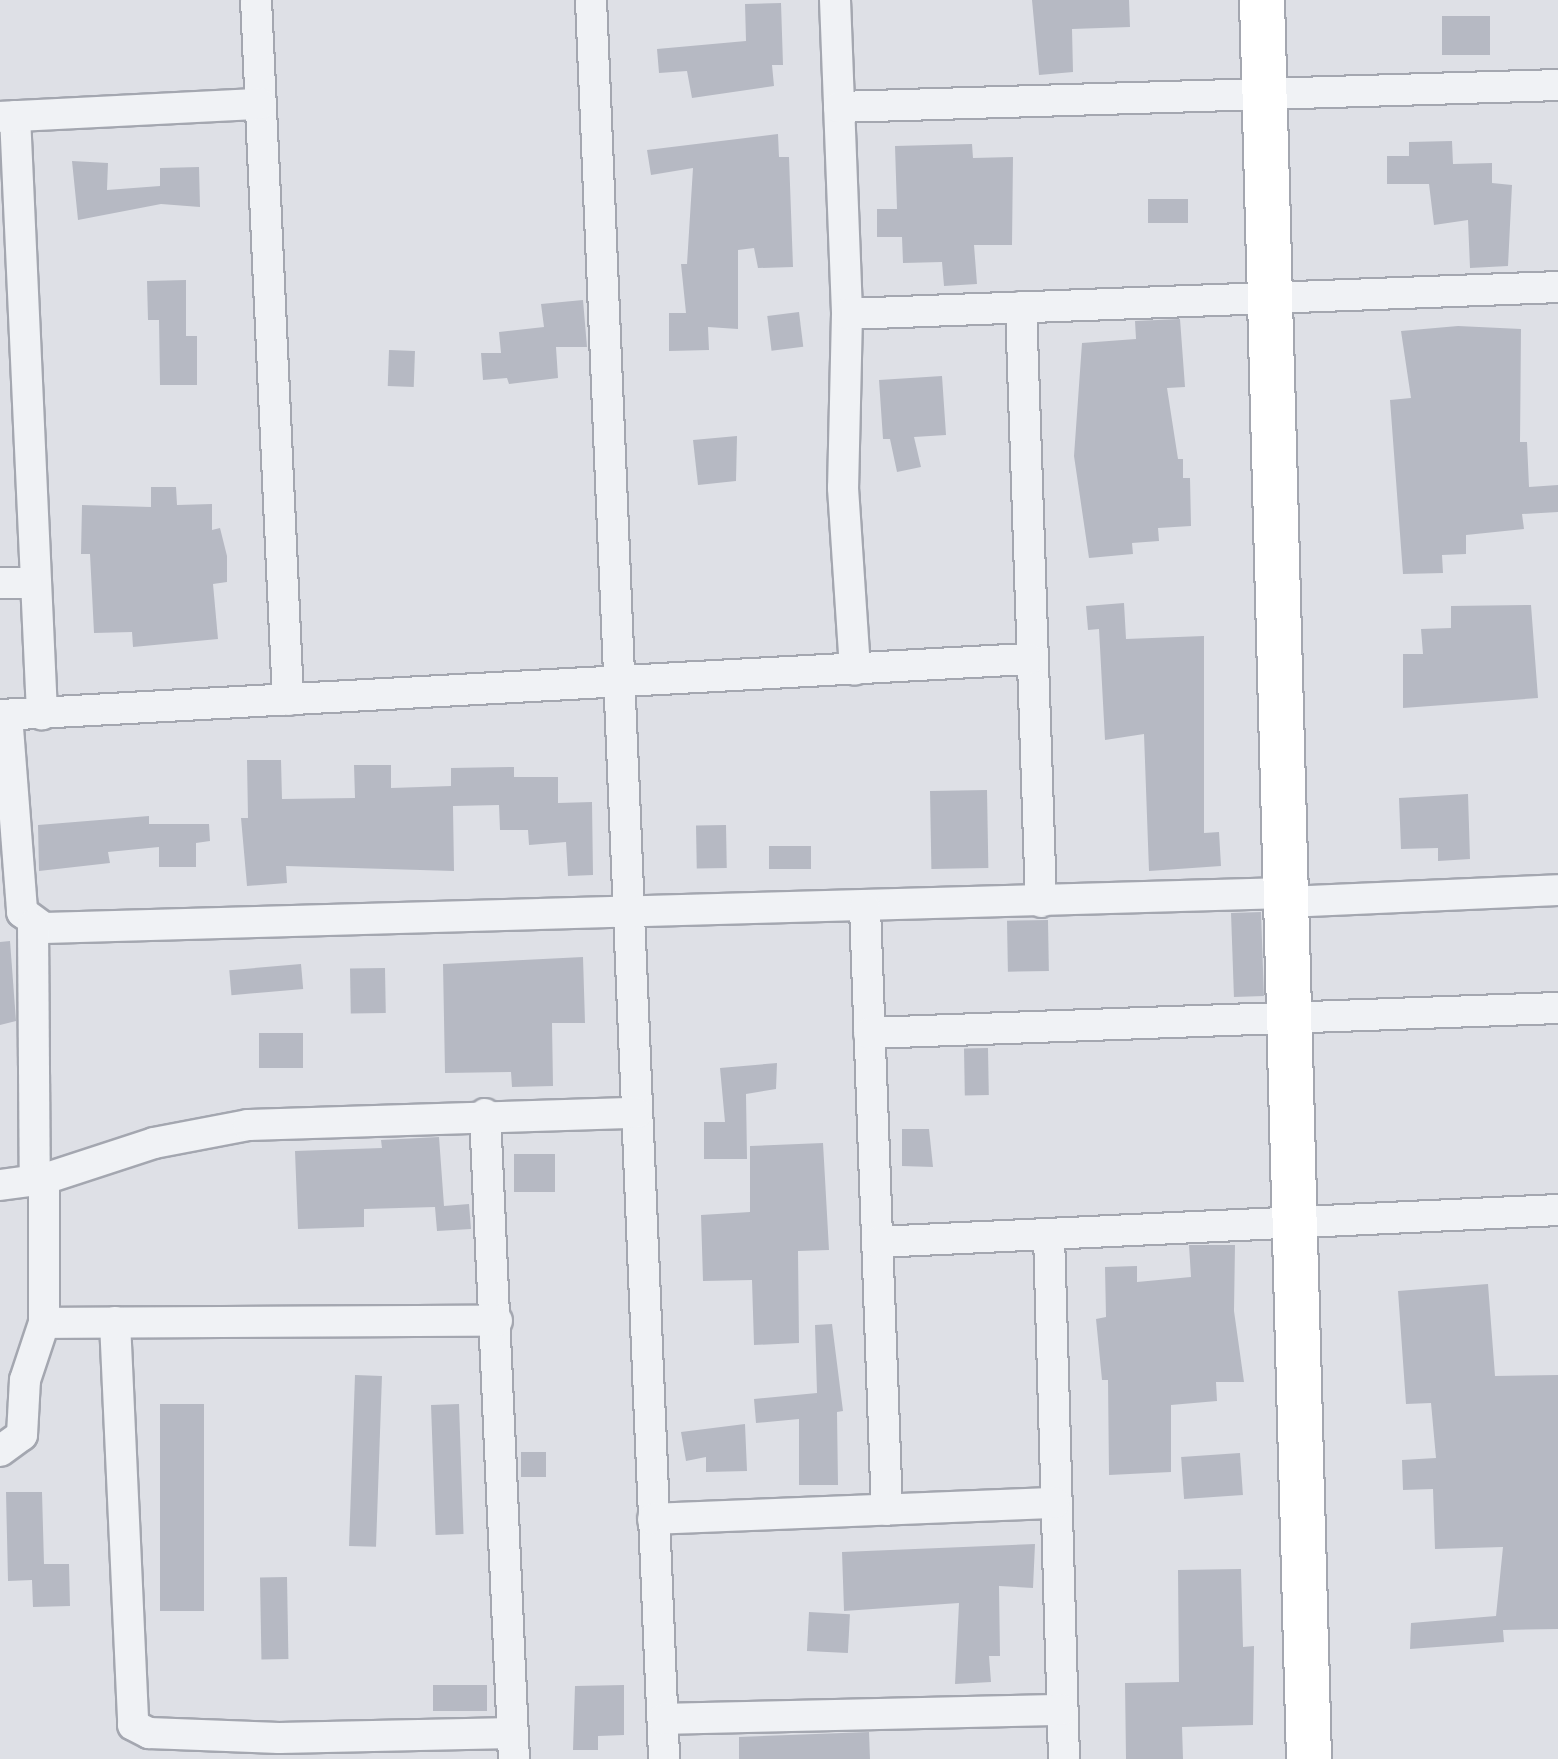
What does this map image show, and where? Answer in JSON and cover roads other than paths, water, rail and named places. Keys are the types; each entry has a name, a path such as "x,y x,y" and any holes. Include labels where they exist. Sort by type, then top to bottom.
{"street":[{"path":"256,0 288,700"},
{"path":"591,0 664,1759"},
{"path":"835,0 847,314 843,488 855,670"},
{"path":"1262,0 1309,1759"},
{"path":"839,107 1558,85"},
{"path":"42,714 36,583 13,370 8,116 261,104"},
{"path":"847,314 1558,287"},
{"path":"1021,307 1029,659 1041,902"},
{"path":"0,583 36,583"},
{"path":"0,1451 22,1435 25,1380 44,1323 33,925 22,912 4,715 1029,659"},
{"path":"33,925 1558,890"},
{"path":"865,908 887,1510"},
{"path":"869,1033 1289,1021 1558,1008"},
{"path":"0,1185 40,1180 154,1143 248,1125 485,1114 637,1113"},
{"path":"115,1322 133,1725 149,1733 280,1749 514,1746 497,1321 485,1114"},
{"path":"877,1242 1558,1210"},
{"path":"1049,1235 1064,1759"},
{"path":"44,1323 497,1321"},
{"path":"653,1519 1055,1503"},
{"path":"663,1719 1062,1710"}]}
